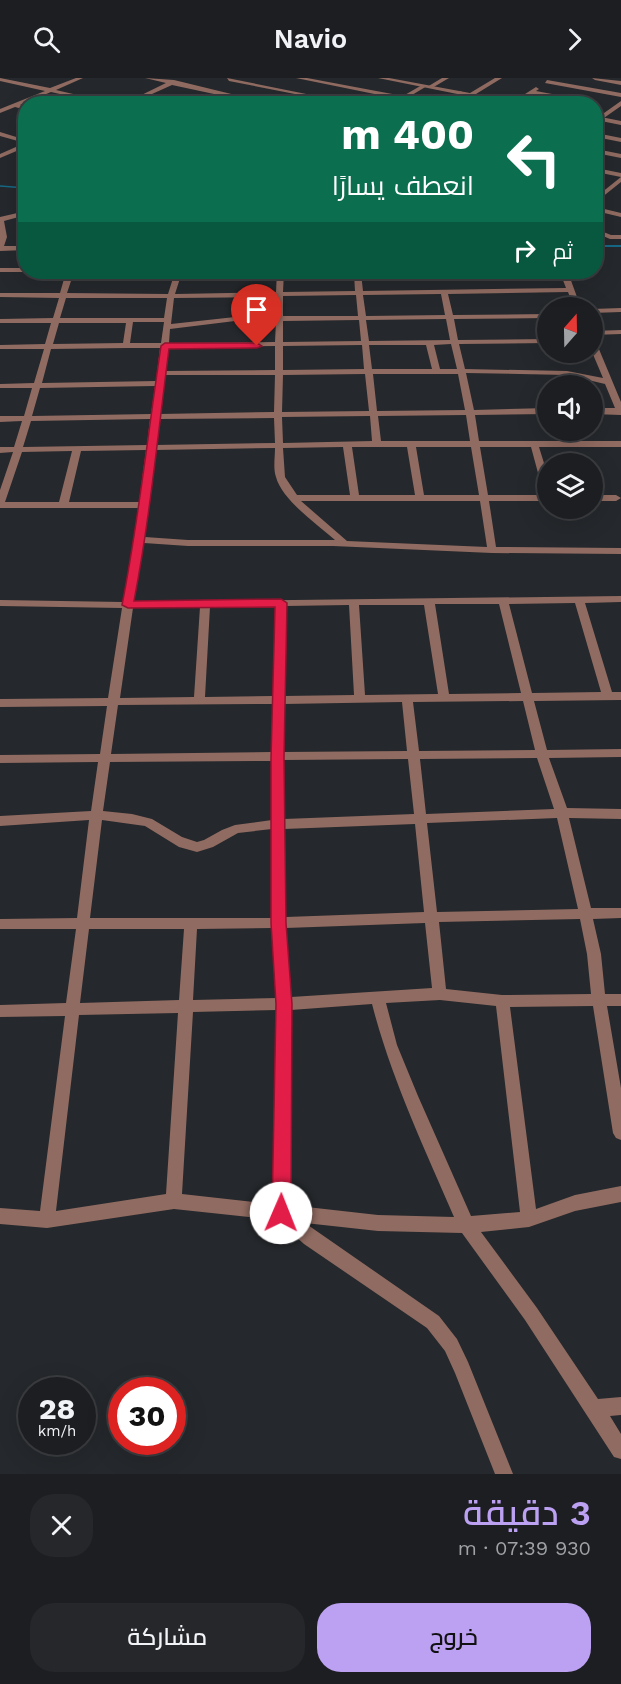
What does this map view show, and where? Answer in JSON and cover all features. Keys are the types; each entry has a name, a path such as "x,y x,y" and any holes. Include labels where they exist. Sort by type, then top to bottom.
{"street":[{"path":"9,86 30,78"},
{"path":"68,78 78,79"},
{"path":"148,78 237,96"},
{"path":"142,96 183,78"},
{"path":"222,82 230,78 315,96"},
{"path":"299,78 393,96"},
{"path":"301,96 336,78"},
{"path":"381,78 477,96"},
{"path":"407,96 446,78"},
{"path":"471,95 499,78"},
{"path":"526,96 552,78"},
{"path":"595,78 621,83"},
{"path":"0,79 78,96"},
{"path":"37,96 78,79"},
{"path":"547,82 621,95"},
{"path":"207,90 214,86"},
{"path":"531,92 552,96"},
{"path":"456,96 460,93"},
{"path":"146,94 155,96"},
{"path":"0,111 18,104"},
{"path":"603,105 619,106"},
{"path":"603,115 619,106"},
{"path":"603,120 621,123"},
{"path":"0,134 18,141"},
{"path":"603,136 621,140"},
{"path":"0,156 18,148"},
{"path":"603,152 621,156"},
{"path":"603,172 621,177"},
{"path":"603,194 621,177"},
{"path":"603,211 621,215"},
{"path":"18,216 1,223 4,237 0,248 18,248"},
{"path":"603,234 610,237 621,237"},
{"path":"0,270 18,270"},
{"path":"68,279 0,505 142,506"},
{"path":"47,1220 104,757 140,540 154,415 162,373 171,296 176,279"},
{"path":"280,279 281,346 278,414 280,477 294,498 344,543"},
{"path":"357,279 377,444"},
{"path":"567,279 574,297"},
{"path":"0,295 171,296 571,290"},
{"path":"444,292 476,443 492,550"},
{"path":"603,311 621,310"},
{"path":"0,321 130,320 169,323 235,319 537,316"},
{"path":"126,346 130,320"},
{"path":"603,333 621,333"},
{"path":"0,347 281,346 537,341"},
{"path":"430,343 436,371"},
{"path":"602,363 620,408 603,410"},
{"path":"162,373 462,371 567,374 609,378"},
{"path":"0,386 160,383"},
{"path":"0,419 537,411"},
{"path":"0,450 476,443 621,444"},
{"path":"534,443 537,454"},
{"path":"411,444 420,498"},
{"path":"347,445 355,499"},
{"path":"63,506 77,449"},
{"path":"294,498 537,496"},
{"path":"603,498 616,498"},
{"path":"140,540 188,543 344,543 492,550 621,551"},
{"path":"0,603 128,605 621,599"},
{"path":"503,600 526,697 562,813 594,954 599,1001 621,1133"},
{"path":"579,600 608,696"},
{"path":"354,602 360,699"},
{"path":"429,602 444,698"},
{"path":"281,603 277,758 279,923 284,1004 281,1213"},
{"path":"199,702 205,604"},
{"path":"0,703 621,696"},
{"path":"407,698 440,994"},
{"path":"0,759 621,753"},
{"path":"0,821 96,816 148,822 182,843 197,847 242,827 278,824 562,813 621,814"},
{"path":"0,924 279,923 621,913"},
{"path":"174,1202 188,1005 191,923"},
{"path":"0,1011 284,1004 440,994 502,1001 621,1000"},
{"path":"377,997 390,1045 466,1225 531,1314 621,1450"},
{"path":"502,1001 529,1219"},
{"path":"0,1216 47,1220 174,1202 378,1223 466,1225 529,1219 575,1203 621,1194"},
{"path":"281,1213 310,1238 433,1322 451,1345 462,1368 504,1474"},
{"path":"593,1409 621,1406"}],"waterway":[{"path":"0,186 18,187"},
{"path":"603,246 621,246"}],"route":[{"path":"257,346 165,346 142,506 140,540 128,605 281,603 277,758 279,923 284,1004 281,1213"}]}
